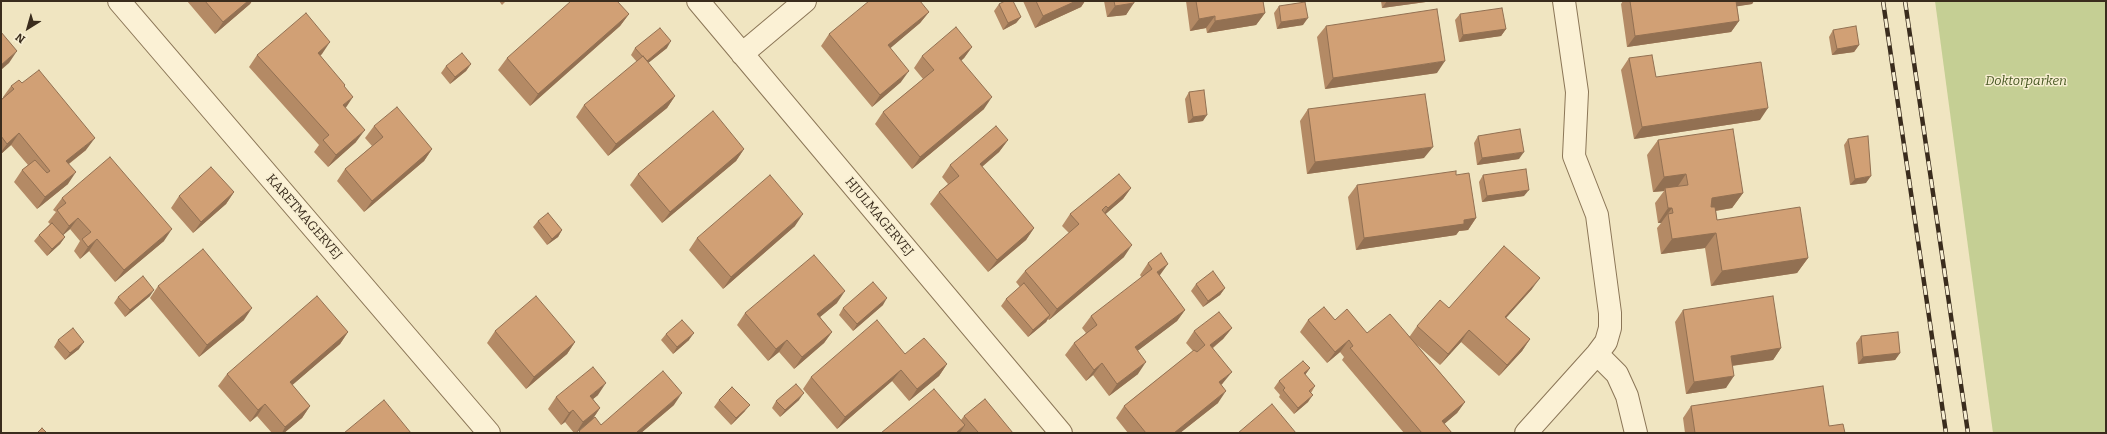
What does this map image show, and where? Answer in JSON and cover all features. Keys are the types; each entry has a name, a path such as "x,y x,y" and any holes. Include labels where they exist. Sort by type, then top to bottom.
{"street":[{"name":"KARETMAGERVEJ","path":"119,1 489,433"},
{"name":"HJULMAGERVEJ","path":"698,1 1061,433"},
{"path":"742,54 805,1"},
{"path":"1526,433 1597,354 1606,342 1610,328 1610,313 1597,215 1574,156 1577,92 1564,1"},
{"path":"1597,354 1617,374 1627,396 1636,433"}],"green space":[{"name":"Doktorparken","path":"1935,1 2106,1 2106,433 1993,433"}],"building":[{"path":"205,1 248,1 223,22"},
{"path":"571,1 617,1 629,14 538,94 507,58"},
{"path":"869,1 920,1 929,12 888,45 909,71 880,95 829,34"},
{"path":"1005,1 1013,1 1021,17 1008,23 999,4"},
{"path":"1036,1 1076,1 1043,16"},
{"path":"1114,1 1134,1 1134,3 1115,6"},
{"path":"1196,1 1263,1 1265,13 1215,21 1215,16 1199,19"},
{"path":"1630,1 1736,1 1739,21 1635,36"},
{"path":"1305,2 1308,18 1281,22 1279,6"},
{"path":"1502,8 1506,29 1463,35 1460,14"},
{"path":"1437,9 1445,61 1333,78 1326,26"},
{"path":"306,13 330,42 318,53 345,85 344,86 353,97 343,105 365,130 336,155 323,140 329,135 257,55"},
{"path":"1856,26 1859,45 1837,49 1833,30"},
{"path":"956,27 972,47 959,58 992,97 920,157 883,112 934,70 922,56"},
{"path":"660,28 671,41 647,61 635,48"},
{"path":"1,32 17,51 1,65"},
{"path":"462,53 471,64 455,77 446,66"},
{"path":"1652,55 1656,77 1761,62 1768,108 1642,127 1629,58"},
{"path":"643,56 675,96 616,144 584,105"},
{"path":"39,70 95,138 66,161 76,172 45,197 22,170 35,160 47,173 50,171 19,133 7,144 1,136 1,100 14,89 11,86 19,80 22,83"},
{"path":"1204,90 1207,115 1193,117 1189,92"},
{"path":"1425,94 1433,147 1315,162 1308,109"},
{"path":"397,107 432,149 372,201 345,169 383,137 374,126"},
{"path":"713,111 744,149 670,212 638,174"},
{"path":"996,126 1008,140 980,164 1034,228 997,260 939,192 959,176 950,165"},
{"path":"1520,129 1524,152 1482,158 1478,136"},
{"path":"1733,129 1743,193 1712,198 1711,207 1715,207 1717,220 1800,207 1808,258 1722,271 1716,233 1672,239 1668,214 1673,213 1672,208 1668,208 1665,188 1688,185 1686,174 1664,177 1658,140"},
{"path":"1868,136 1871,176 1855,179 1848,139"},
{"path":"110,157 172,229 124,270 97,239 88,247 82,239 91,232 78,218 69,226 57,210 66,203 62,198"},
{"path":"211,167 234,192 201,222 179,196"},
{"path":"1526,169 1529,190 1487,196 1483,175"},
{"path":"1456,171 1456,175 1469,173 1476,218 1464,220 1464,224 1364,238 1357,185"},
{"path":"1119,174 1131,188 1108,208 1106,206 1102,210 1132,245 1057,309 1025,271 1079,224 1070,214"},
{"path":"770,175 803,214 731,277 697,238"},
{"path":"548,213 562,230 552,239 538,221"},
{"path":"52,223 65,237 52,249 39,235"},
{"path":"1504,246 1540,278 1505,317 1530,339 1507,365 1469,330 1448,354 1417,326 1440,300 1449,308"},
{"path":"203,249 252,308 207,345 158,286"},
{"path":"1161,253 1168,264 1157,272 1185,310 1135,347 1146,362 1117,384 1102,363 1094,370 1074,343 1097,325 1091,316 1152,269 1148,263"},
{"path":"814,255 845,291 817,314 832,332 802,357 787,340 776,349 745,313"},
{"path":"1213,271 1225,288 1208,301 1196,284"},
{"path":"143,276 154,290 130,310 118,297"},
{"path":"873,282 887,298 857,324 843,308"},
{"path":"1024,283 1050,315 1033,330 1006,299"},
{"path":"317,296 348,332 290,382 310,406 285,427 265,404 258,410 227,374"},
{"path":"536,296 575,342 534,377 495,331"},
{"path":"1773,296 1781,348 1731,356 1734,376 1694,382 1683,310"},
{"path":"1324,307 1335,320 1347,309 1367,333 1390,314 1465,402 1442,421 1452,433 1422,433 1350,348 1353,346 1349,340 1335,352 1308,320"},
{"path":"1219,312 1232,328 1210,345 1232,372 1219,382 1226,391 1174,433 1146,433 1124,406 1194,350 1197,352 1205,345 1194,331"},
{"path":"682,320 694,333 677,347 666,334"},
{"path":"877,320 905,354 924,338 947,364 917,389 901,370 845,417 811,377"},
{"path":"73,328 84,342 70,353 58,340"},
{"path":"1898,332 1900,353 1863,357 1861,336"},
{"path":"1303,361 1310,368 1304,373 1315,386 1309,391 1313,395 1298,408 1283,390 1285,388 1279,381"},
{"path":"593,367 606,383 590,396 600,408 583,422 573,410 569,413 556,397"},
{"path":"663,371 682,393 637,432 639,433 581,433 579,431 595,417 601,425"},
{"path":"796,384 804,393 785,410 776,401"},
{"path":"1823,386 1829,426 1843,424 1845,433 1695,433 1691,406"},
{"path":"732,387 750,405 736,418 719,400"},
{"path":"934,389 965,425 956,433 881,433"},
{"path":"985,399 1013,433 976,433 978,432 964,416"},
{"path":"384,400 411,433 344,433"},
{"path":"1272,404 1296,433 1238,433"},
{"path":"42,428 47,433 37,433"}],"railway":[{"path":"1883,1 1946,433"},
{"path":"1905,1 1968,433"}]}
